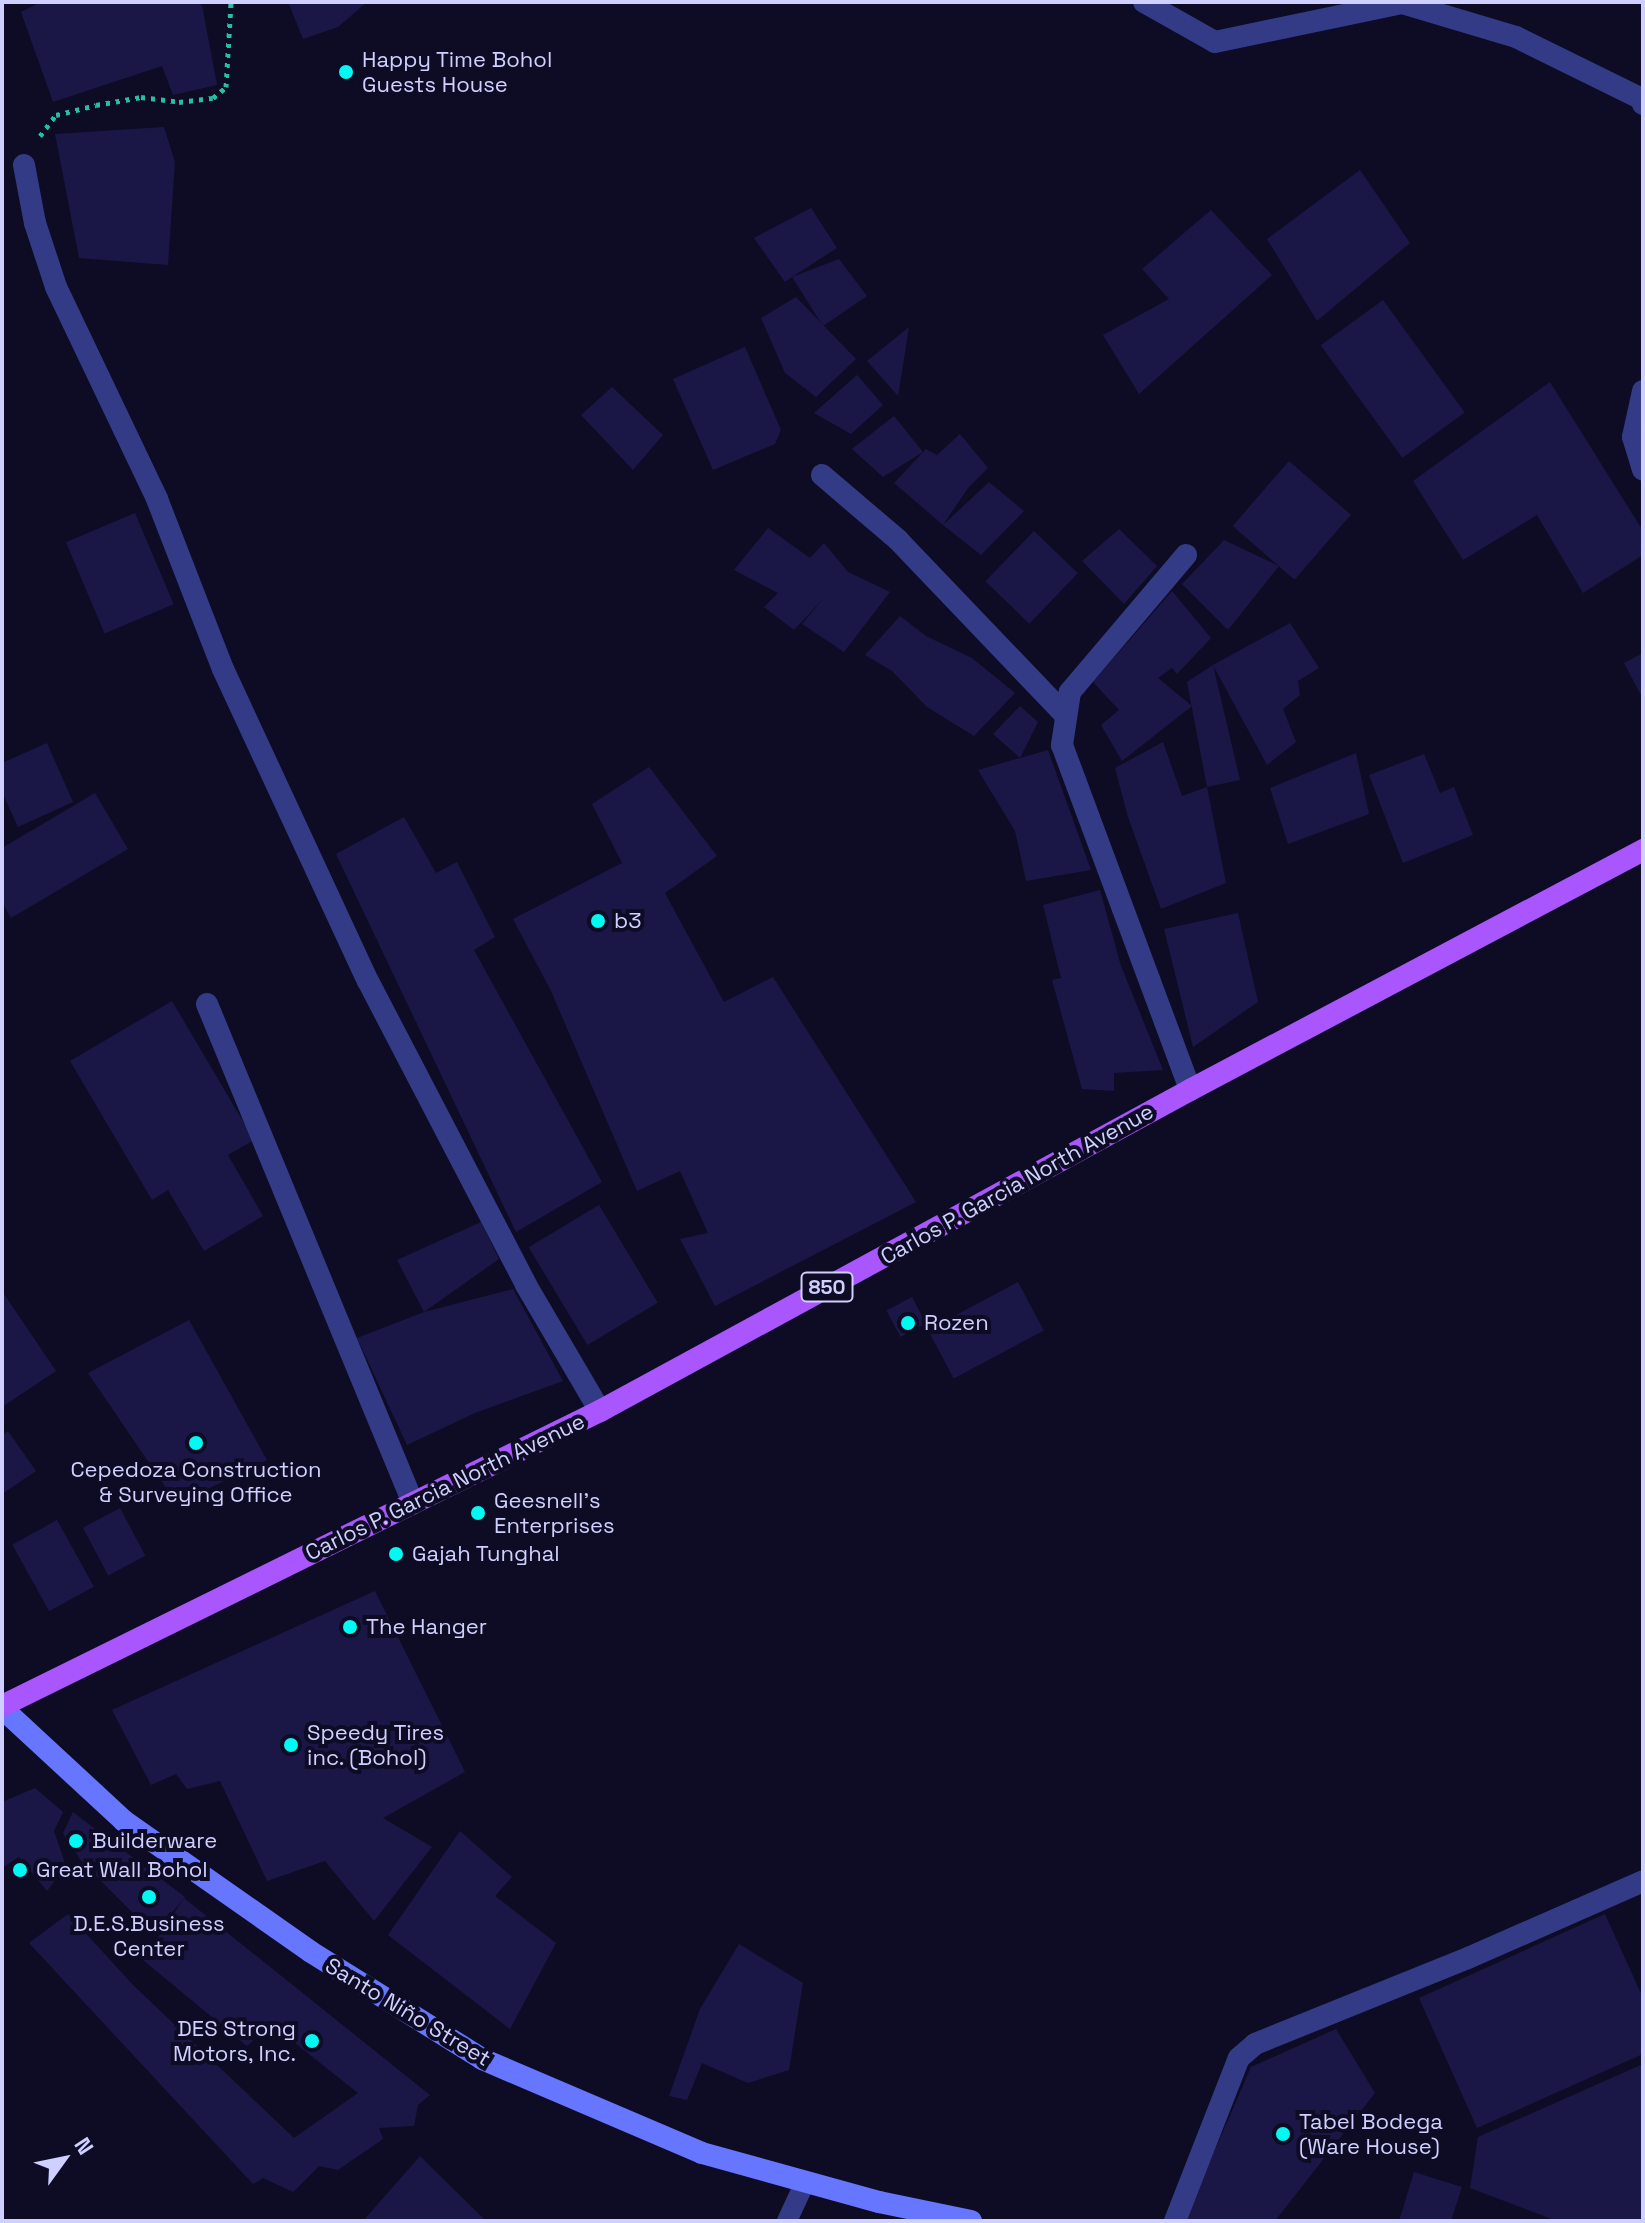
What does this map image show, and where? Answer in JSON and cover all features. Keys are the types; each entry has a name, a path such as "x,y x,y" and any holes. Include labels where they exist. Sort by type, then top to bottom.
{"main road":[{"name":"Carlos P. Garcia North Avenue","path":"2,1707 600,1411 1190,1090 1643,850"},
{"name":"Santo Niño Street","path":"2,1707 124,1821 311,1952 482,2059 702,2153 805,2182 971,2221"}],"street":[{"path":"1144,2 1215,42 1402,3 1516,37 1642,99 1643,104"},
{"path":"24,165 35,223 56,287 157,499 223,669 368,981 526,1285 600,1411"},
{"path":"1643,391 1633,437 1643,469"},
{"path":"822,475 898,540 1066,716"},
{"path":"1186,555 1070,692 1062,745 1190,1090"},
{"path":"207,1004 413,1503"},
{"path":"1175,2221 1239,2058 1255,2044 1468,1958 1643,1881"}],"lane":[{"path":"787,2221 805,2182"}],"path":[{"path":"24,165 56,115 141,97 179,102 213,98 226,87 231,2"}],"building":[{"path":"41,2 194,2 202,5 217,85 173,95 162,66 53,102 21,12"},
{"path":"288,2 367,2 338,27 303,39"},
{"path":"164,127 175,162 168,265 79,258 55,134"},
{"path":"1360,170 1410,243 1317,321 1267,239"},
{"path":"811,208 837,248 785,282 754,238"},
{"path":"1211,210 1272,275 1139,394 1103,335 1169,299 1142,269"},
{"path":"839,259 867,296 823,326 792,277"},
{"path":"796,297 856,359 816,397 785,373 761,318"},
{"path":"1383,300 1465,412 1402,458 1321,345"},
{"path":"909,327 904,359 898,396 867,361"},
{"path":"745,347 781,430 775,444 713,470 673,379"},
{"path":"857,375 883,405 851,434 814,413"},
{"path":"1550,382 1643,531 1643,555 1583,593 1537,515 1463,560 1413,481"},
{"path":"612,387 663,435 633,470 581,415"},
{"path":"894,416 923,452 883,477 852,449"},
{"path":"960,434 988,468 968,488 943,525 894,483 926,449 937,455"},
{"path":"1289,461 1351,515 1294,580 1233,526"},
{"path":"989,482 1024,511 981,555 943,525"},
{"path":"135,513 174,604 105,633 66,542"},
{"path":"768,528 810,558 824,543 848,572 890,592 844,652 802,624 823,599 794,630 764,607 778,593 734,570"},
{"path":"1119,529 1157,566 1124,604 1082,561"},
{"path":"1034,531 1078,573 1029,624 985,581"},
{"path":"1224,540 1279,566 1228,630 1182,584"},
{"path":"1172,591 1211,638 1177,674 1172,668 1158,678 1192,706 1122,761 1101,725 1119,710 1093,682"},
{"path":"900,616 926,636 972,658 1015,693 974,736 927,707 892,671 865,655"},
{"path":"1290,623 1319,668 1298,681 1300,695 1283,709 1296,742 1267,765 1213,665"},
{"path":"1643,653 1643,699 1624,663"},
{"path":"1213,665 1240,780 1207,787 1187,682"},
{"path":"1020,706 1038,722 1020,758 993,734"},
{"path":"1163,742 1182,796 1207,787 1226,883 1161,909 1128,817 1115,768"},
{"path":"47,743 73,802 18,827 2,792 2,763"},
{"path":"1048,750 1091,870 1026,881 1015,831 978,770"},
{"path":"1356,753 1369,814 1288,844 1270,788"},
{"path":"1424,754 1440,793 1454,787 1473,835 1403,863 1369,775"},
{"path":"649,767 717,856 665,893 724,1002 773,977 916,1202 715,1306 680,1239 708,1233 680,1171 637,1191 551,991 513,919 622,863 592,804"},
{"path":"95,793 128,849 11,918 2,902 2,848"},
{"path":"404,817 436,873 457,862 495,937 474,950 602,1182 516,1232 336,854"},
{"path":"1100,890 1121,966 1163,1070 1114,1073 1114,1091 1082,1089 1052,980 1061,978 1043,905"},
{"path":"1238,913 1258,1002 1193,1047 1164,929"},
{"path":"172,1001 254,1140 228,1155 263,1216 204,1251 168,1190 152,1200 70,1061"},
{"path":"599,1205 658,1303 587,1345 529,1247"},
{"path":"481,1222 499,1259 424,1312 397,1260"},
{"path":"1018,1282 1044,1331 954,1378 928,1330"},
{"path":"513,1289 563,1381 475,1413 407,1445 357,1338 424,1312"},
{"path":"2,1291 56,1371 2,1407"},
{"path":"912,1297 926,1323 900,1337 886,1311"},
{"path":"189,1320 267,1460 177,1504 88,1373"},
{"path":"8,1431 36,1471 2,1494 2,1435"},
{"path":"120,1508 145,1556 108,1575 83,1528"},
{"path":"57,1520 94,1586 49,1611 12,1545"},
{"path":"375,1591 465,1772 383,1818 432,1847 374,1921 325,1861 267,1881 220,1781 187,1789 176,1774 151,1785 112,1710"},
{"path":"35,1788 63,1812 54,1831 66,1866 47,1891 19,1857 2,1868 2,1802"},
{"path":"73,1812 185,1897 154,1934 82,1862 63,1833"},
{"path":"460,1831 512,1877 495,1896 556,1943 510,2029 388,1935"},
{"path":"184,1898 430,2095 418,2105 414,2126 379,2128 383,2139 338,2170 319,2166 293,2192 263,2178 253,2184 29,1943 68,1914 134,1986 294,2138 358,2093 271,2024 247,2046 143,1960"},
{"path":"1605,1914 1643,1998 1643,2054 1477,2128 1419,1998"},
{"path":"739,1944 803,1983 789,2070 748,2083 702,2063 687,2100 669,2096 700,2009"},
{"name":"Tabel Bodega (Ware House)","path":"1336,2029 1375,2093 1275,2221 1184,2221 1251,2067"},
{"path":"1643,2064 1643,2221 1557,2221 1470,2188 1478,2137"},
{"path":"420,2156 486,2221 363,2221"},
{"path":"1414,2172 1462,2187 1451,2221 1399,2221"}],"place":[{"name":"Happy Time Bohol Guests House","path":"346,72"},
{"name":"b3","path":"598,921"},
{"name":"Rozen","path":"908,1323"},
{"name":"Cepedoza Construction & Surveying Office","path":"196,1443"},
{"name":"Geesnell's Enterprises","path":"478,1513"},
{"name":"Gajah Tunghal","path":"396,1554"},
{"name":"The Hanger","path":"350,1627"},
{"name":"Speedy Tires inc. (Bohol)","path":"291,1745"},
{"name":"Builderware","path":"76,1841"},
{"name":"Great Wall Bohol","path":"20,1870"},
{"name":"D.E.S.Business Center","path":"149,1897"},
{"name":"DES Strong Motors, Inc.","path":"312,2041"},
{"name":"Tabel Bodega (Ware House)","path":"1283,2134"}]}
